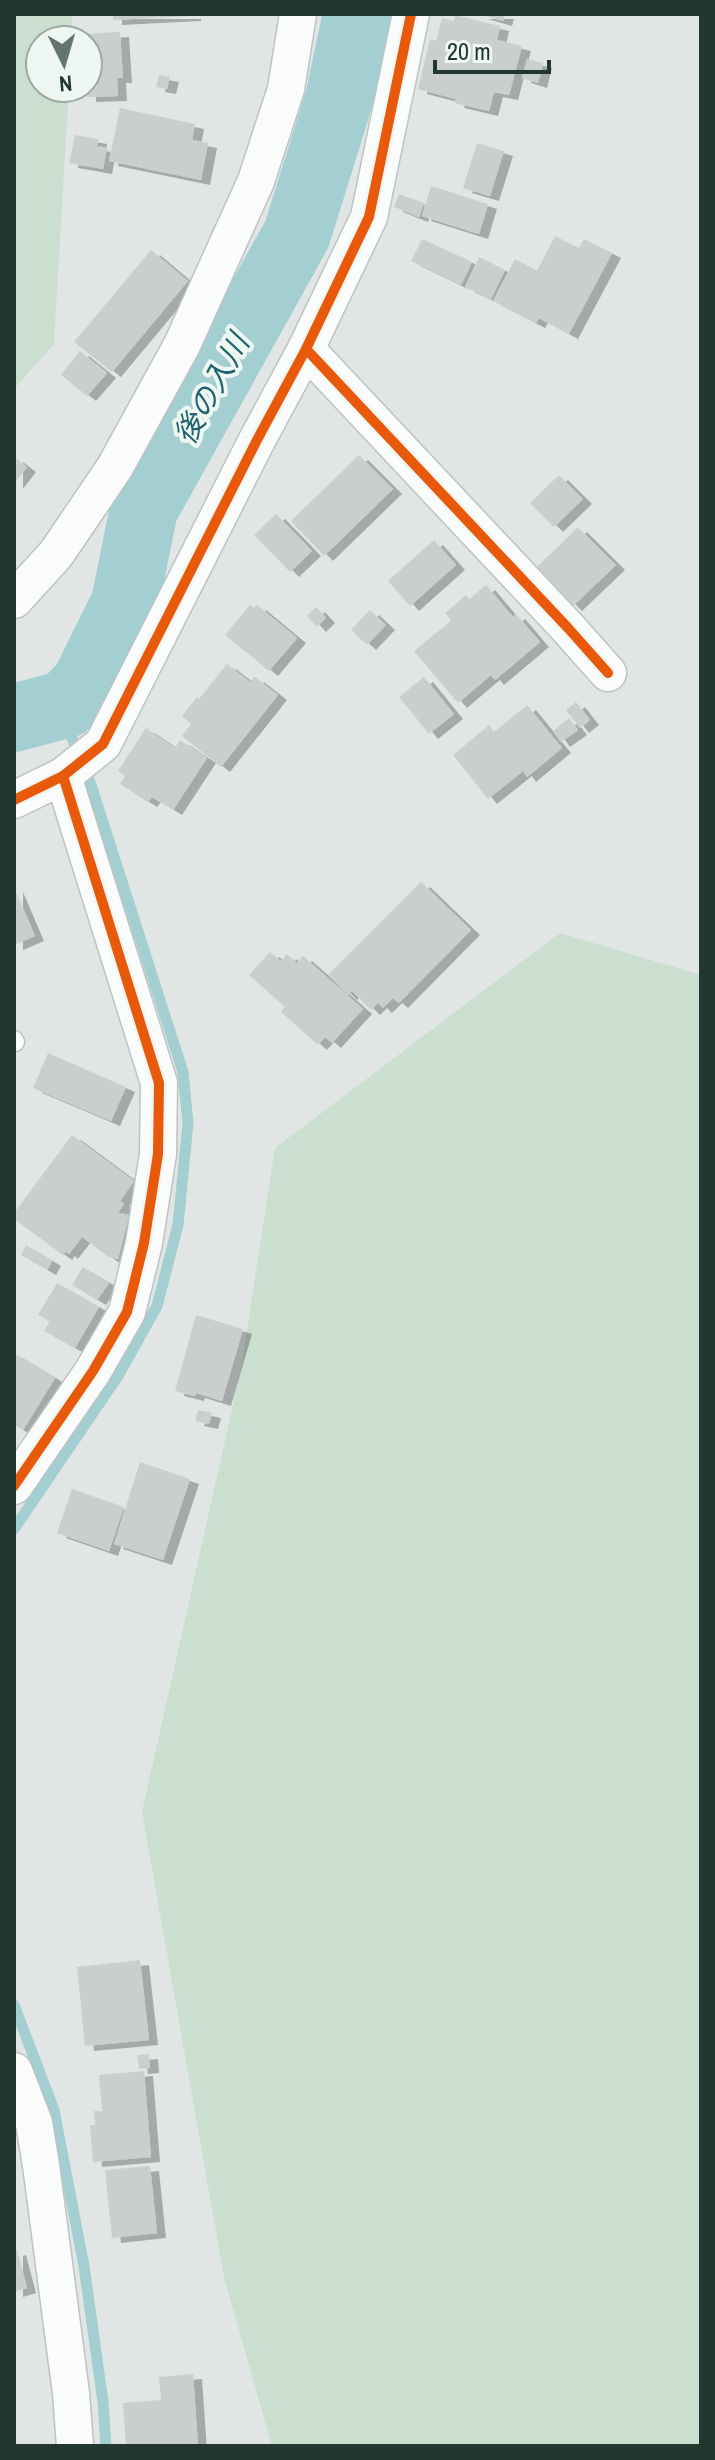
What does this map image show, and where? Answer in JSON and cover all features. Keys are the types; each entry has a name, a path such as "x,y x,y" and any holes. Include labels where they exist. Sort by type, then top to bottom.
{"street":[{"path":"14,600 56,554 115,467 182,345 256,181 286,89 298,14"},
{"path":"14,800 76,765 103,744 306,349 369,217 411,14"},
{"path":"306,349 608,673"},
{"path":"14,1486 93,1371 127,1312 144,1243 158,1154 159,1083 76,765"},
{"path":"14,2071 34,2123 41,2165 75,2446"}],"green space":[{"path":"14,14 72,14 72,24 24,24 24,104 68,104 54,344 14,389"},
{"path":"560,933 701,975 701,2446 272,2446 224,2277 142,1812 241,1369 275,1148"}],"building":[{"path":"113,14 192,14 192,16 113,20"},
{"path":"479,14 505,14 503,21"},
{"path":"455,15 500,26 497,40 522,46 509,95 494,92 489,111 455,103 456,99 418,89 430,39 436,41 442,18 454,21"},
{"path":"120,32 123,78 117,78 118,96 104,96 104,33"},
{"path":"527,59 543,63 538,83 522,78"},
{"path":"159,75 170,77 167,89 156,87"},
{"path":"120,108 195,124 192,140 208,143 201,180 109,161"},
{"path":"75,135 98,139 97,146 107,148 103,169 69,163"},
{"path":"477,143 504,151 490,196 463,188"},
{"path":"431,186 488,204 479,234 422,216"},
{"path":"399,194 424,203 419,217 394,207"},
{"path":"555,236 579,248 584,239 612,253 569,334 539,318 536,323 493,301 515,259 537,271"},
{"path":"422,239 472,262 461,285 411,261"},
{"path":"151,250 188,281 112,372 74,342"},
{"path":"479,257 505,270 491,299 465,287"},
{"path":"80,351 107,373 87,396 61,375"},
{"path":"359,455 393,489 324,556 291,521"},
{"path":"14,457 27,467 14,484"},
{"path":"559,475 583,499 554,527 530,503"},
{"path":"276,514 312,551 290,572 254,535"},
{"path":"578,527 616,565 573,606 536,568"},
{"path":"434,540 456,565 410,606 388,581"},
{"path":"486,585 513,617 516,614 540,642 495,680 491,675 458,703 414,651 451,621 445,613 466,595 469,599"},
{"path":"250,605 254,608 257,605 297,638 269,671 225,635"},
{"path":"316,607 326,618 317,627 307,616"},
{"path":"370,610 386,625 367,645 351,630"},
{"path":"227,664 250,682 255,677 278,695 221,767 182,736 191,724 182,716"},
{"path":"424,677 454,714 429,734 399,697"},
{"path":"576,702 590,720 580,728 566,710"},
{"path":"527,705 562,748 527,777 523,771 488,799 453,755 489,725 494,732"},
{"path":"569,718 578,730 561,742 553,731"},
{"path":"146,728 175,748 180,740 207,758 173,810 152,797 148,802 120,784 125,776 118,771"},
{"path":"421,882 471,930 399,1003 393,998 383,1008 378,1003 371,1010 352,991 348,995 328,975"},
{"path":"14,887 35,936 14,945"},
{"path":"270,952 281,961 287,954 297,963 303,956 363,1009 332,1043 325,1037 318,1045 281,1012 285,1007 249,975"},
{"path":"48,1053 126,1087 111,1121 33,1088"},
{"path":"72,1135 134,1181 120,1201 124,1204 118,1213 129,1215 118,1259 109,1257 82,1237 69,1254 66,1251 63,1255 14,1219 14,1213"},
{"path":"26,1245 52,1261 47,1270 21,1255"},
{"path":"83,1267 109,1283 97,1300 72,1285"},
{"path":"57,1283 99,1307 75,1348 44,1331 50,1321 38,1315"},
{"path":"196,1315 243,1329 222,1401 196,1393 195,1396 175,1391"},
{"path":"14,1353 55,1378 23,1430 14,1425"},
{"path":"198,1410 212,1413 209,1424 195,1421"},
{"path":"140,1462 190,1479 163,1560 114,1544"},
{"path":"72,1489 124,1507 109,1551 57,1533"},
{"path":"140,1960 149,2040 85,2046 77,1967"},
{"path":"149,2054 150,2068 139,2069 137,2055"},
{"path":"144,2071 151,2157 93,2162 90,2125 95,2125 94,2111 102,2111 99,2075"},
{"path":"150,2166 157,2233 112,2238 105,2170"},
{"path":"17,2250 27,2288 14,2292 14,2251"},
{"path":"193,2374 198,2446 126,2446 123,2403 161,2400 159,2377"}],"waterway":[{"name":"後の入川","path":"14,718 66,704 85,684 125,603 144,509 297,234 339,99 357,14"},
{"path":"14,1529 118,1376 157,1306 178,1225 188,1123 183,1072 91,785 66,723 66,704"},
{"path":"14,2005 54,2110 84,2266 106,2446"}],"cycle path":[{"path":"14,800 63,776 103,744 306,349 369,217 411,14"},
{"path":"306,349 608,673"},
{"path":"14,1486 93,1371 127,1312 144,1243 158,1154 159,1083 63,776"}]}
